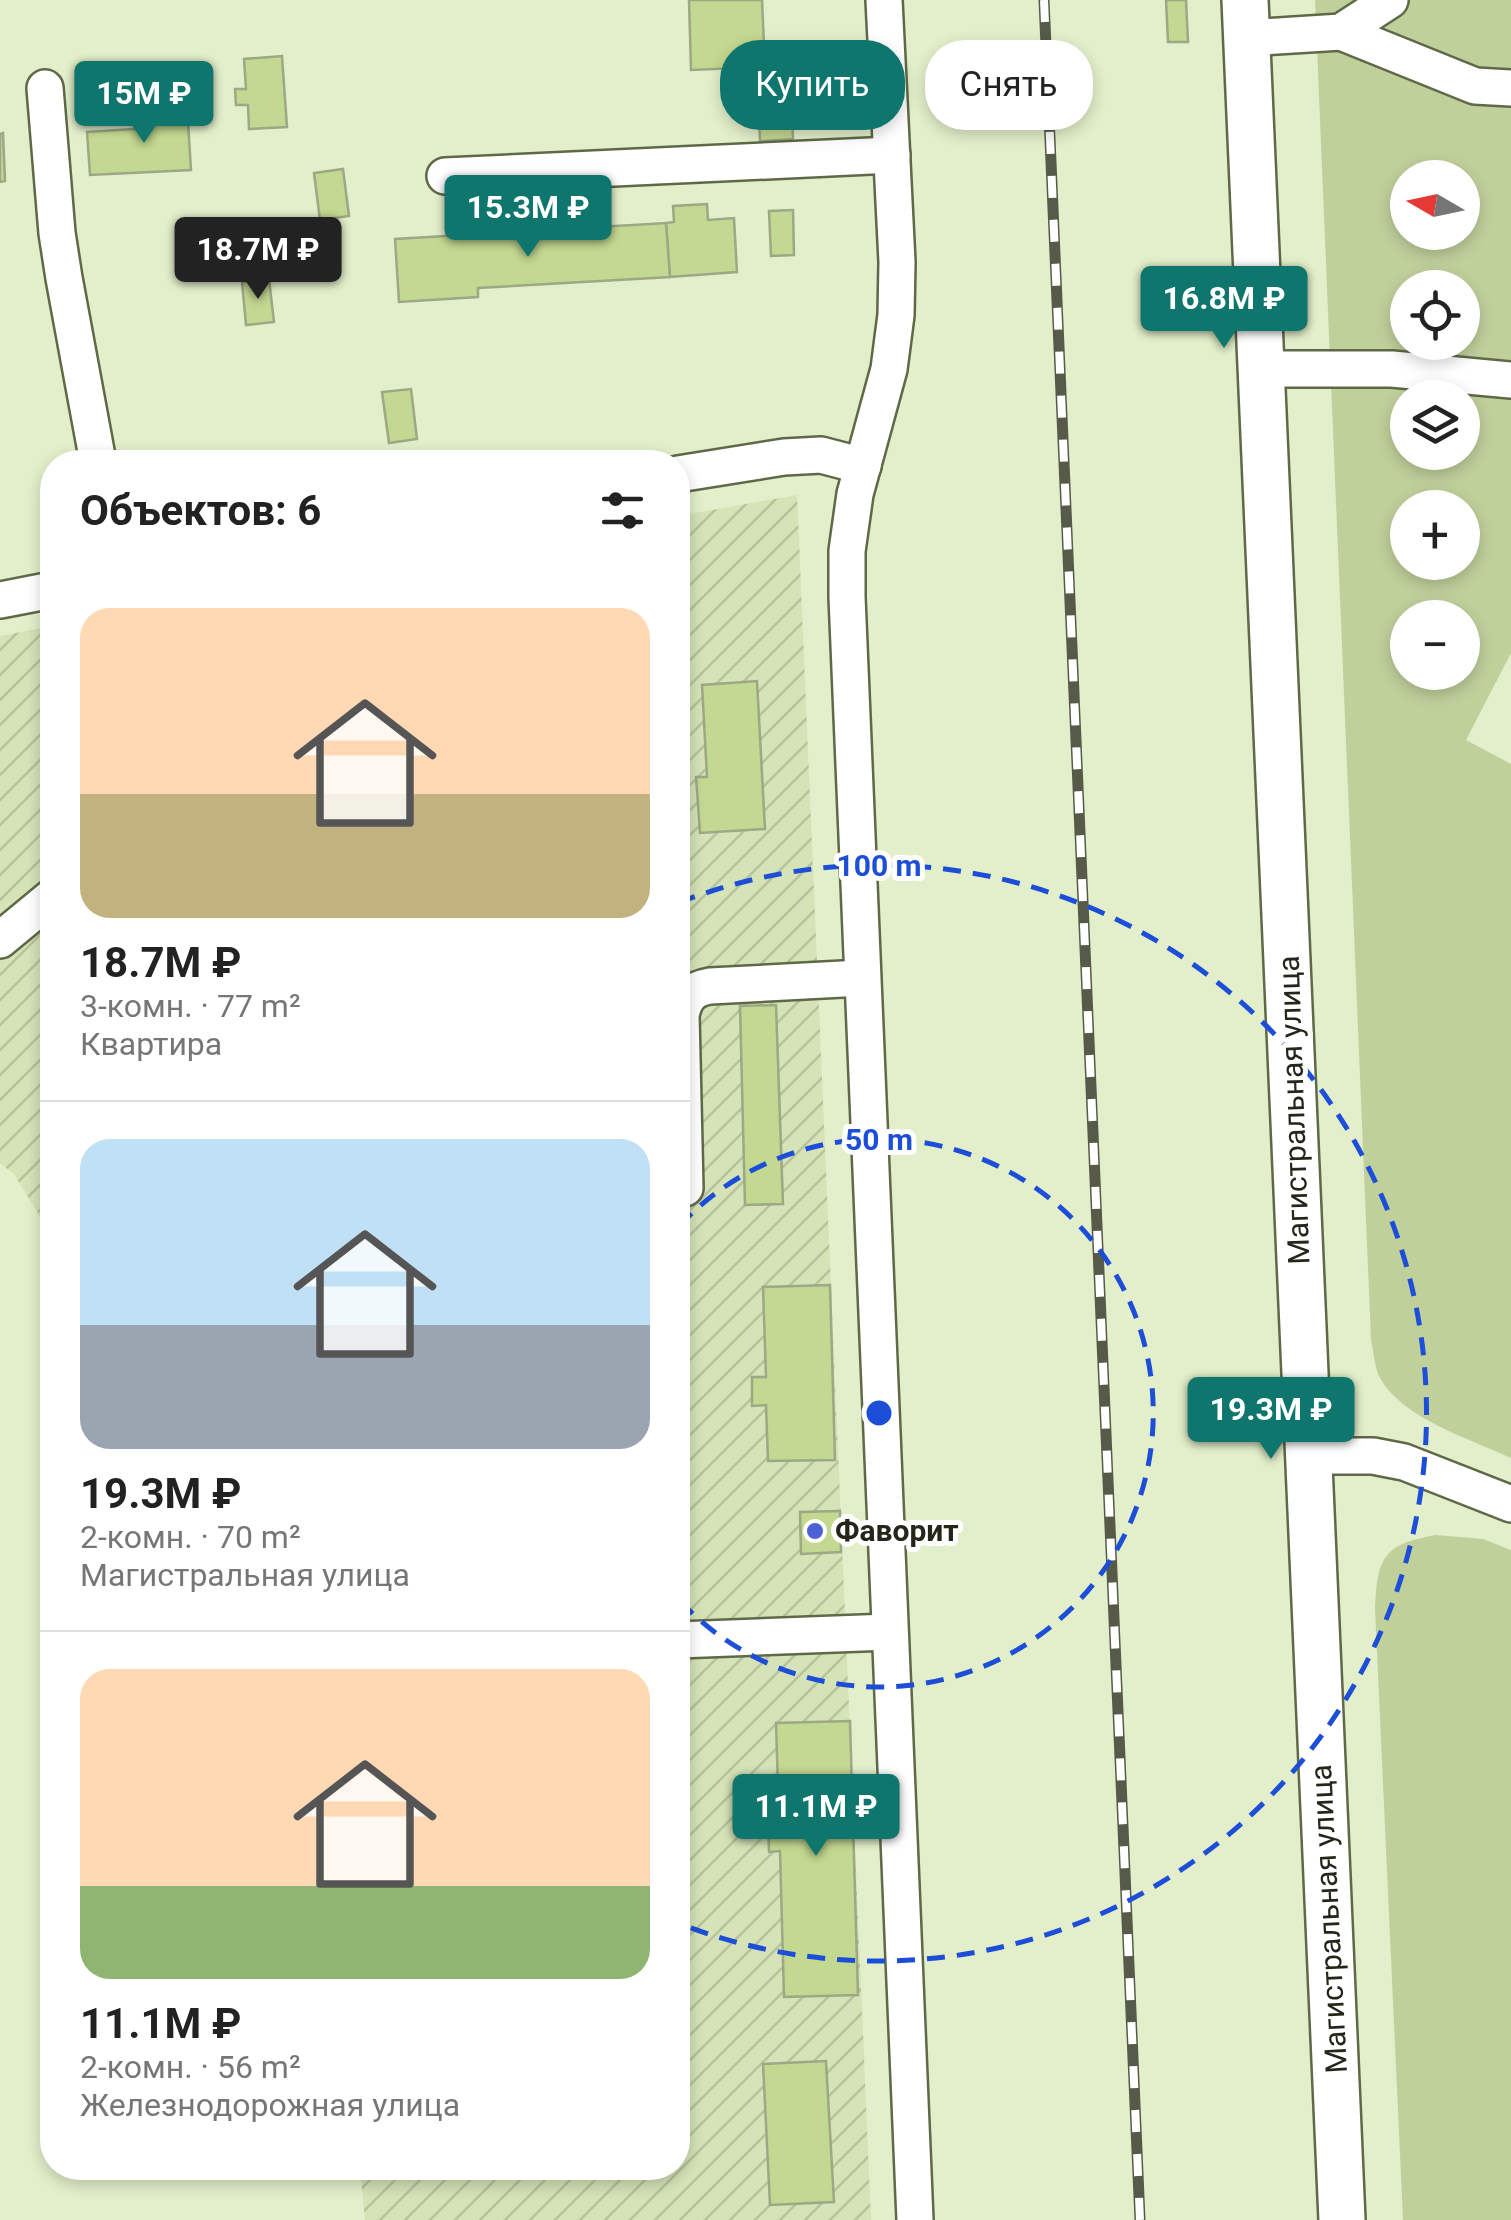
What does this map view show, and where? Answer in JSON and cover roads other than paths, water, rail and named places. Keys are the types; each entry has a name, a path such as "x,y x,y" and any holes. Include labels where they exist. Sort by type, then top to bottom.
{"main road":[{"name":"Магистральная улица","path":"1246,19 1342,2220"}],"street":[{"path":"884,0 897,262 896,315 889,368 856,494 847,551 846,597 914,2220"},
{"path":"1341,32 1390,0"},
{"path":"1246,19 1341,32 1475,86 1511,88"},
{"path":"45,88 57,233 96,450"},
{"path":"446,176 892,155"},
{"path":"1262,369 1377,368 1511,380"},
{"path":"690,472 821,455 863,466"},
{"path":"0,600 40,592"},
{"path":"0,940 40,907"},
{"path":"690,995 696,989 710,986 862,978"},
{"path":"1308,1456 1373,1456 1404,1462 1511,1504"},
{"path":"690,1640 889,1632"}],"railway":[{"path":"1044,0 1140,2220"}],"place":[{"name":"Фаворит","path":"815,1531"}]}
